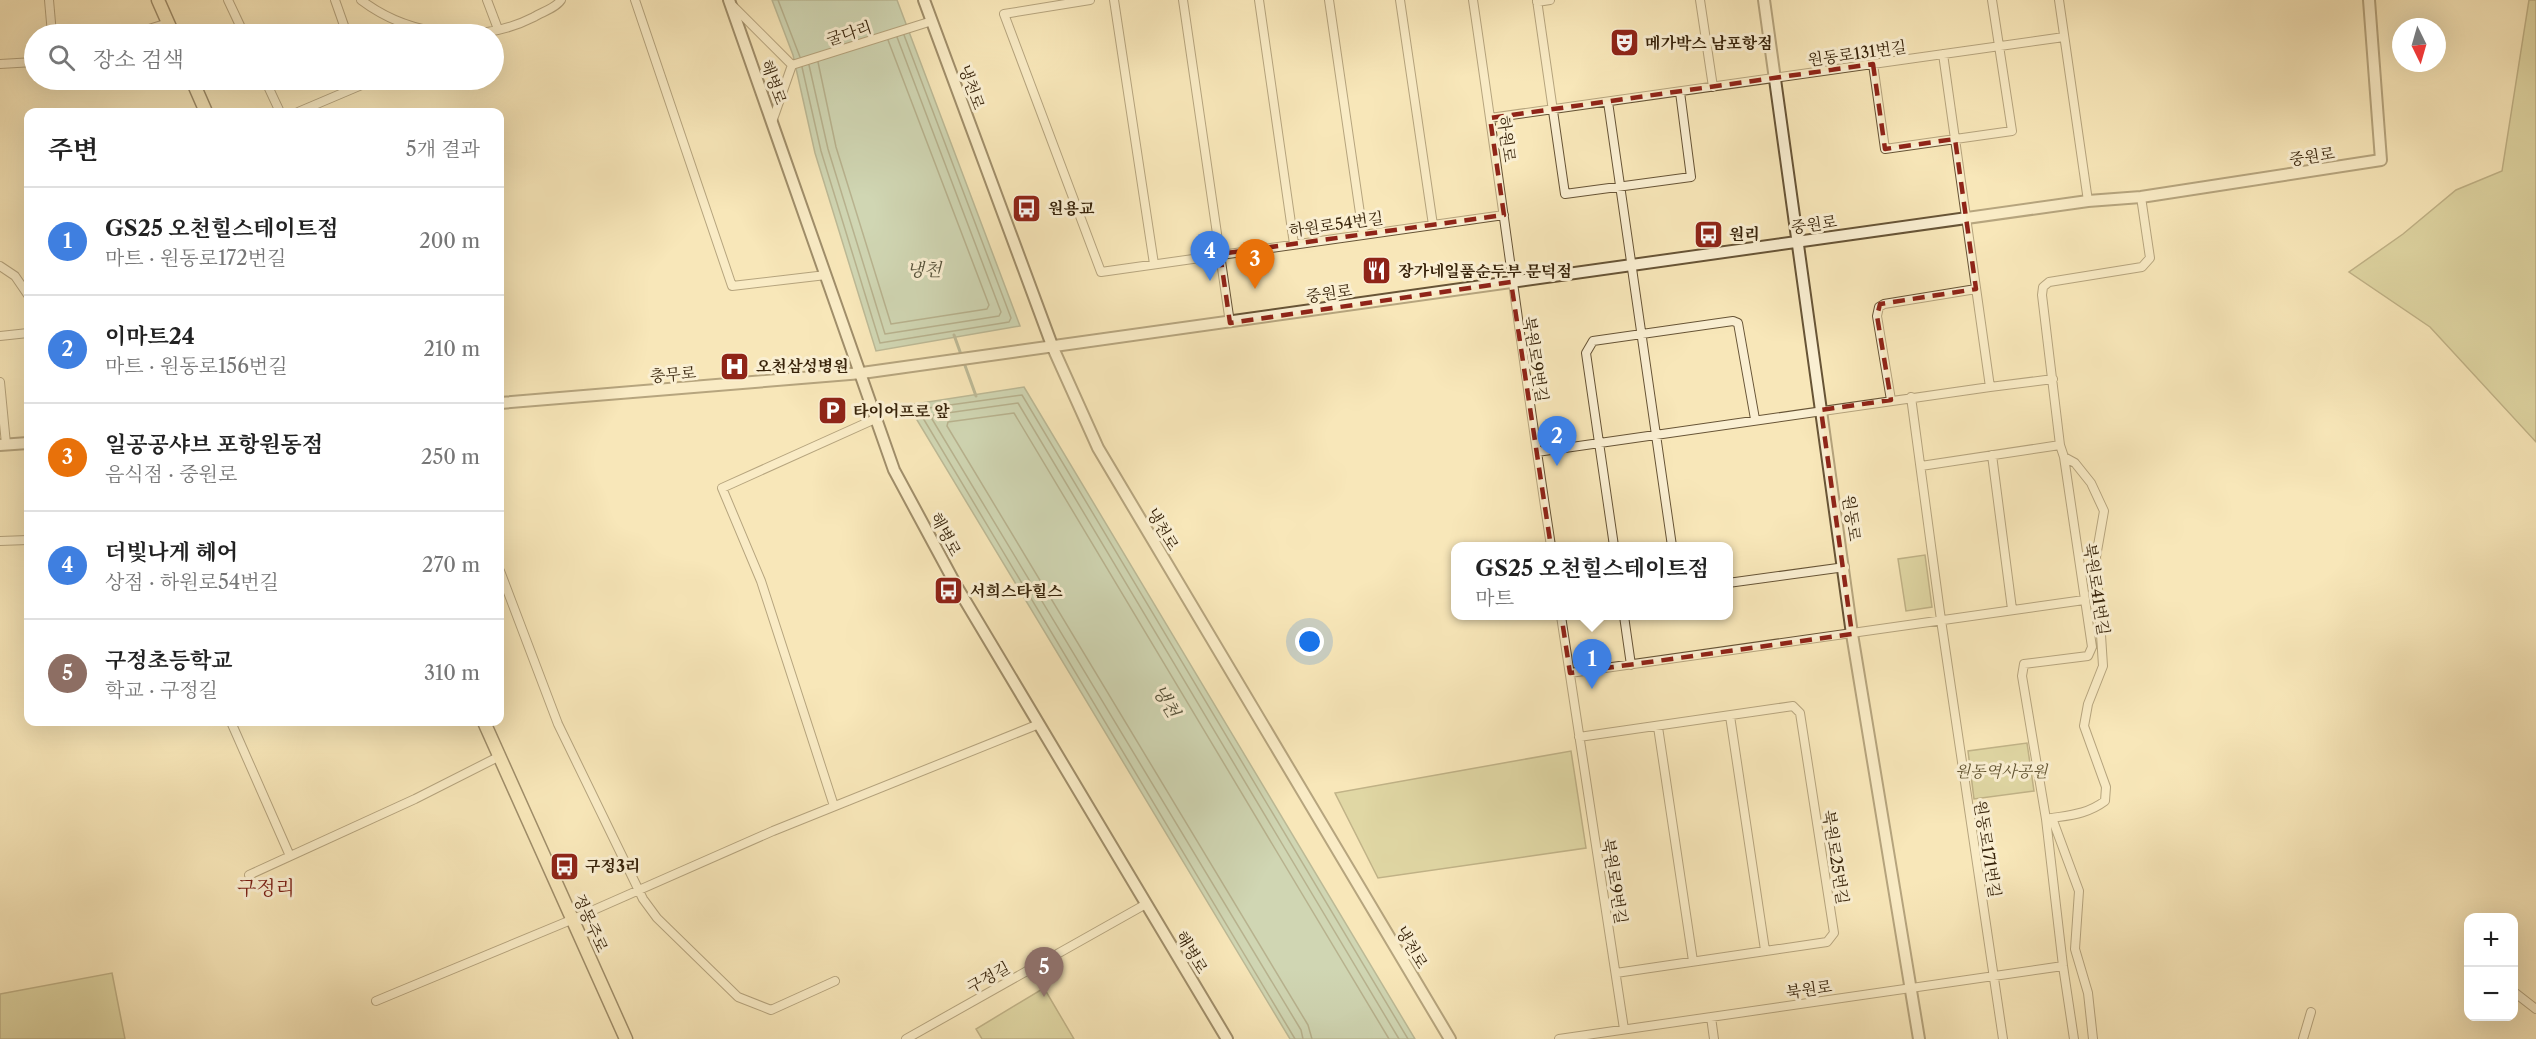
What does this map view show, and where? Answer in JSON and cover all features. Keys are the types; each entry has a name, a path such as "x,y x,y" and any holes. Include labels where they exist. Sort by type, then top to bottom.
{"main road":[{"path":"158,0 168,24"},
{"path":"196,90 204,108"},
{"name":"정몽주로","path":"486,726 626,1039"}],"street":[{"path":"49,0 51,24"},
{"path":"228,0 239,24"},
{"path":"335,0 343,24"},
{"path":"361,0 393,19 408,24"},
{"path":"487,0 496,24"},
{"path":"504,28 522,23 561,0"},
{"path":"634,0 732,286 826,275"},
{"name":"냉천로","path":"924,0 1053,348 1098,448 1450,1039"},
{"name":"하원로54번길","path":"1090,0 1004,14 1101,272 1504,215"},
{"path":"1114,0 1154,264"},
{"path":"1183,0 1230,323"},
{"path":"1259,0 1294,244"},
{"path":"1329,0 1363,234"},
{"path":"1400,0 1433,225"},
{"name":"하원로","path":"1473,0 1504,215 1511,282"},
{"path":"1550,0 1537,1 1565,194 1691,177 1680,92"},
{"path":"1700,0 1713,87"},
{"name":"원동로","path":"1764,0 1845,567 1852,634 1919,1039"},
{"path":"1873,64 1885,149 2012,131 1992,0"},
{"path":"2059,0 2088,201"},
{"name":"중원로","path":"884,370 1033,351 2088,201 2141,197 2381,160 2369,0"},
{"path":"730,2 793,65 772,122"},
{"name":"해병로","path":"730,2 894,470 957,587 1227,1039"},
{"name":"굴다리","path":"793,65 932,21"},
{"name":"원동로131번길","path":"1490,118 2064,37"},
{"path":"1943,54 1990,387"},
{"path":"0,64 24,63"},
{"path":"270,90 278,108"},
{"path":"307,108 350,90"},
{"path":"1608,102 1671,542"},
{"name":"북원로41번길","path":"2074,1039 2063,966 2049,818 2022,669 2024,664 2088,656 2091,652 2064,457 2060,445 2043,287 2049,282 2142,267 2148,263 2150,258 2141,197"},
{"path":"0,266 15,276 24,289"},
{"name":"북원로9번길","path":"1511,282 1550,542"},
{"path":"1891,400 1877,316 1879,307 1884,304 1976,289"},
{"path":"1613,542 1597,443 1586,353 1593,341 1738,322 1755,419"},
{"path":"0,336 24,333"},
{"name":"충무로","path":"504,403 862,374 884,370"},
{"path":"1537,452 1755,419 2054,379"},
{"path":"0,382 3,445 24,443"},
{"name":"원동로171번길","path":"1911,398 1941,620 2003,1039"},
{"path":"834,807 760,581 722,488 875,419"},
{"path":"1921,466 2060,445"},
{"path":"1992,455 2012,609"},
{"path":"2064,457 2075,463 2091,483 2104,511 2096,557 2103,666 2088,705 2084,726 2106,788 2105,801 2091,811 2049,818 2079,891 2075,949 2088,993 2093,1039"},
{"path":"0,541 24,540"},
{"path":"1733,582 1845,567"},
{"path":"504,582 558,724 639,890 657,918 738,997 771,1010 835,981"},
{"path":"1570,674 2084,600"},
{"name":"북원로9번길","path":"1563,620 1624,1029"},
{"path":"1625,620 1631,665"},
{"name":"북원로25번길","path":"1616,973 1827,942 1834,933 1800,713 1792,706 1730,716"},
{"path":"1579,737 1730,716 1765,950"},
{"path":"376,1001 572,920 834,807 1039,724"},
{"path":"233,726 290,856"},
{"path":"1658,727 1693,962"},
{"path":"249,875 415,799 498,757"},
{"name":"구정길","path":"908,1038 1146,904"},
{"name":"북원로","path":"1559,1039 2063,966"},
{"path":"2518,995 2536,1009"},
{"path":"2303,1039 2310,1012"},
{"path":"1711,1017 1714,1039"}],"highlighted area":[{"path":"1873,64 1885,149 1955,139 1976,289 1880,304 1877,316 1891,400 1821,410 1852,634 1570,673 1511,282 1230,323 1220,254 1504,215 1490,118"}],"green space":[{"path":"2529,0 2536,0 2536,442 2430,327 2349,272 2403,234 2456,190 2502,171"},
{"path":"1925,555 1932,607 1906,611 1898,559"},
{"name":"원동역사공원","path":"2027,743 2034,791 1974,799 1968,751"},
{"path":"1571,751 1586,848 1378,878 1335,793"},
{"path":"112,973 125,1039 0,1039 0,994"},
{"path":"1044,988 1074,1039 982,1039 976,1029"}],"water":[{"name":"냉천","path":"772,0 897,0 1020,326 876,351 815,153 793,55"},
{"path":"1024,387 1415,1039 1290,1039 908,405"}],"waterway":[{"name":"냉천","path":"954,335 976,396"}],"place":[{"name":"메가박스 남포항점","path":"1624,43"},
{"name":"원용교","path":"1027,208"},
{"name":"원리","path":"1708,234"},
{"name":"장가네일품순두부 문덕점","path":"1377,271"},
{"name":"더빛나게 헤어","path":"1210,281"},
{"name":"일공공샤브 포항원동점","path":"1255,289"},
{"name":"오천삼성병원","path":"735,366"},
{"name":"타이어프로 앞","path":"832,411"},
{"name":"이마트24","path":"1557,466"},
{"name":"서희스타힐스","path":"949,591"},
{"name":"GS25 오천힐스테이트점","path":"1592,689"},
{"name":"구정3리","path":"564,866"},
{"name":"구정초등학교","path":"1044,997"}],"district":[{"name":"구정리","path":"266,888"}]}
